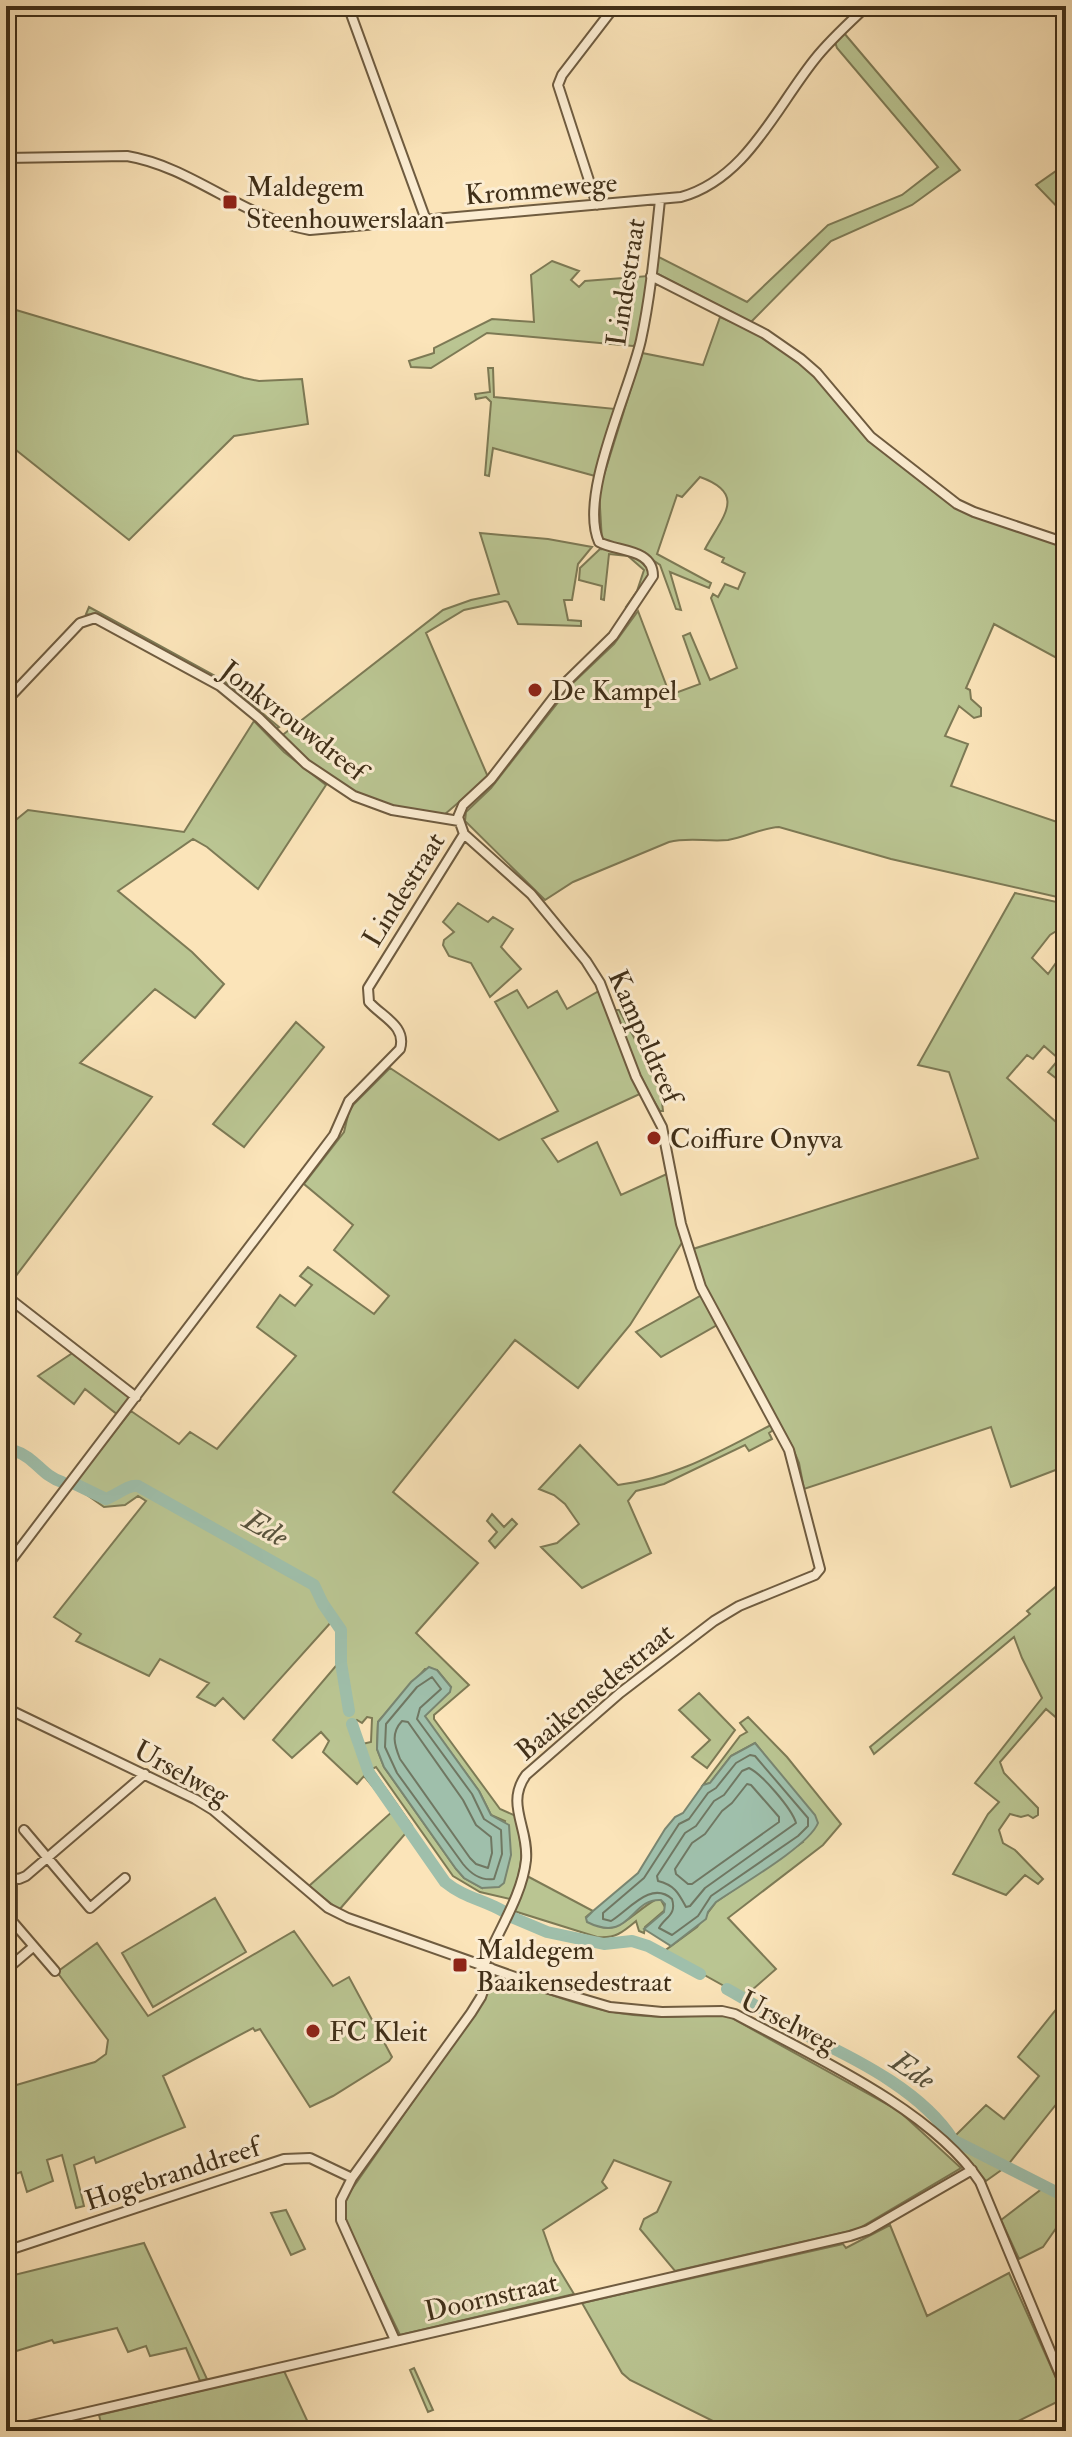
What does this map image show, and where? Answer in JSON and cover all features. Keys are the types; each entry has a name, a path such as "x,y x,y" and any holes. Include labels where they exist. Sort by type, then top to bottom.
{"street":[{"path":"348,6 426,220"},
{"path":"597,205 558,85 562,75 615,6"},
{"name":"Krommewege","path":"6,158 127,156 146,159 185,174 276,222 310,230 660,200 697,192 732,171 816,58 867,6"},
{"name":"Lindestraat","path":"6,1567 327,1145 349,1101 400,1049 400,1032 369,1002 368,988 464,834 459,821 463,805 502,765 564,684 613,636 653,576 652,566 641,556 599,542 595,510 597,483 640,345 660,200"},
{"path":"651,276 755,328 789,350 817,373 871,437 957,504 1066,543"},
{"name":"Jonkvrouwdreef","path":"6,701 80,623 95,618 220,686 250,709 306,764 354,796 392,810 459,821"},
{"name":"Kampeldreef","path":"464,834 531,894 586,961 600,983 636,1077 662,1127 681,1224 701,1287 786,1443 819,1563"},
{"path":"6,1296 136,1397"},
{"name":"Baaikensedestraat","path":"488,1967 526,1864 525,1836 516,1805 518,1788 526,1775 620,1693 699,1632 739,1606 815,1575 820,1569 819,1563"},
{"name":"Urselweg","path":"6,1708 213,1810 328,1908 348,1918 610,2007 735,2014 897,2104 922,2123 972,2170 980,2182 1066,2389"},
{"path":"55,1971 12,1921 9,1878 26,1876 145,1774"},
{"path":"24,1830 90,1908 125,1878"},
{"path":"6,1970 33,1947"},
{"path":"395,2340 341,2220 341,2200 352,2178 471,2013 481,1997 488,1967"},
{"name":"Hogebranddreef","path":"6,2251 291,2157 316,2160 352,2178"},
{"name":"Doornstraat","path":"6,2431 850,2236 868,2230 972,2170"}],"green space":[{"path":"844,33 960,170 912,205 831,241 751,322 656,273 657,256 747,302 828,225 902,195 938,167 837,48 835,42"},
{"path":"1066,164 1066,216 1036,185"},
{"path":"552,261 579,271 571,280 579,287 585,281 648,276 639,342 633,346 487,333 431,368 411,367 409,361 434,353 434,348 492,319 534,322 531,275"},
{"path":"6,307 244,378 259,381 302,379 308,424 234,436 129,540 6,442"},
{"path":"720,317 750,330 796,360 822,384 865,437 953,505 1066,546 1066,663 994,624 966,688 970,690 971,699 981,708 981,716 974,718 959,706 945,736 968,744 951,786 1066,825 1066,899 891,859 779,827 728,840 669,842 573,882 545,900 465,821 466,812 491,788 574,682 614,644 638,611 670,695 700,684 683,636 690,633 710,680 737,668 711,598 713,594 718,597 725,584 738,589 745,573 722,562 724,558 705,549 724,517 727,499 723,491 700,477 682,497 677,495 657,554 711,583 709,588 670,572 681,610 676,609 660,565 636,549 602,541 599,491 642,353 703,365"},
{"path":"488,368 493,368 494,397 616,409 595,476 493,448 489,476 485,475 491,402 486,397 476,399 475,394 490,392"},
{"path":"480,533 548,539 592,547 578,564 572,600 564,600 568,620 581,621 581,626 518,624 505,601 464,610 426,633 488,777 444,815 374,803 331,779 280,737 443,610 499,594"},
{"path":"600,549 629,554 651,573 629,609 626,607 637,591 644,570 628,556 609,554 604,600 601,599 602,586 579,580 580,568"},
{"path":"89,607 219,678 216,682 86,614"},
{"path":"223,680 279,727 274,730 220,684"},
{"path":"254,721 284,752 326,785 258,889 193,839 118,891 192,952 224,984 195,1018 155,989 80,1063 152,1097 6,1289 6,828 28,810 184,832"},
{"path":"1015,893 1066,904 1066,925 1050,935 1032,958 1048,974 1058,960 1066,968 1066,1086 1048,1072 1059,1059 1044,1046 1033,1059 1027,1055 1007,1078 1066,1131 1066,1466 1011,1487 991,1427 804,1489 799,1463 791,1444 708,1294 693,1249 978,1158 949,1072 918,1065"},
{"path":"458,903 488,922 493,917 513,929 501,947 521,969 490,997 471,963 449,956 443,945 444,940 454,932 443,922"},
{"path":"517,990 528,1008 557,991 567,1009 599,991 642,1093 542,1139 558,1162 597,1142 621,1195 669,1173 683,1241 630,1325 578,1388 515,1340 393,1492 478,1563 416,1633 469,1685 434,1715 434,1719 500,1809 516,1816 521,1858 510,1899 480,1892 453,1876 376,1767 372,1769 412,1826 339,1910 309,1886 393,1811 364,1776 357,1784 323,1752 329,1741 321,1732 292,1758 273,1740 341,1660 339,1629 333,1620 244,1719 223,1698 215,1706 197,1697 209,1683 160,1659 149,1676 76,1641 81,1634 54,1617 146,1501 138,1496 125,1505 104,1507 73,1485 131,1411 179,1444 190,1432 217,1449 296,1356 257,1327 280,1295 295,1306 312,1285 300,1276 308,1267 374,1314 389,1296 334,1250 353,1225 304,1184 344,1132 354,1104 390,1068 499,1140 558,1111 495,1002","holes":["425,1669 437,1670 451,1687 424,1716 479,1791 491,1815 505,1821 482,1888 464,1878 456,1869 384,1767 377,1749 378,1722","367,1717 372,1718 371,1742 362,1744 353,1724 357,1720 362,1723"]},
{"path":"615,1010 619,1010 660,1085 663,1111 660,1111 640,1074"},
{"path":"296,1022 324,1047 244,1147 213,1124"},
{"path":"702,1295 717,1325 661,1357 636,1332"},
{"path":"74,1352 127,1394 129,1401 118,1415 85,1389 74,1404 38,1376"},
{"path":"773,1424 776,1428 769,1433 772,1439 749,1451 745,1445 664,1484 636,1491 628,1501 651,1553 582,1588 541,1547 557,1543 579,1524 565,1504 539,1489 580,1445 618,1485 679,1469"},
{"path":"492,1514 504,1527 512,1519 517,1524 495,1548 489,1541 497,1532 487,1521"},
{"path":"1066,1578 1066,1726 1046,1709 1000,1762 1004,1773 1038,1808 1038,1815 1033,1818 1010,1814 999,1830 1003,1843 1015,1850 1043,1879 1038,1884 1025,1875 1006,1895 953,1874 988,1814 999,1802 975,1783 1042,1698 1014,1637 874,1754 870,1747 1030,1614 1027,1611"},
{"path":"699,1693 735,1730 707,1768 692,1757 710,1740 679,1710"},
{"path":"748,1717 787,1757 841,1824 823,1845 728,1918 776,1969 744,1997 663,1952 697,1927 716,1902 803,1842 763,1753 755,1743 731,1756 710,1783 703,1785 740,1736 747,1732 740,1723"},
{"path":"527,1876 593,1911 586,1917 605,1928 622,1924 655,1900 661,1900 666,1909 645,1927 644,1933 639,1931 636,1921 618,1934 597,1937 514,1911"},
{"path":"215,1898 246,1952 153,2007 122,1953"},
{"path":"294,1931 333,1986 349,1977 392,2057 389,2061 310,2107 260,2029 255,2031 253,2028 163,2076 185,2127 96,2163 94,2157 74,2165 84,2206 76,2208 62,2155 47,2160 53,2181 27,2192 21,2172 6,2177 6,2088 95,2062 106,2054 108,2040 57,1972 97,1943 148,2016"},
{"path":"493,1975 608,2011 656,2017 721,2014 730,2017 899,2111 961,2168 858,2229 675,2271 640,2229 644,2219 657,2212 671,2182 614,2160 602,2182 607,2188 543,2230 554,2261 574,2294 400,2335 346,2223 343,2211 345,2199 485,1998"},
{"path":"1066,1997 1066,2092 1007,2166 986,2181 936,2129 945,2122 955,2136 986,2105 1004,2119 1039,2076 1018,2057"},
{"path":"1047,2185 1066,2194 1066,2214 1043,2247 1019,2259 1001,2220"},
{"path":"286,2210 305,2249 291,2255 271,2213"},
{"path":"890,2225 927,2316 1009,2273 1065,2398 998,2431 733,2431 630,2380 622,2373 582,2303 843,2244 846,2248"},
{"path":"144,2243 207,2379 200,2381 186,2348 150,2356 146,2346 128,2352 117,2328 54,2343 52,2340 10,2353 6,2343 6,2277"},
{"path":"414,2368 433,2410 428,2412 410,2370"},
{"path":"284,2371 312,2431 103,2431 99,2415"}],"water":[{"path":"429,1667 437,1670 451,1687 450,1692 425,1716 479,1791 491,1815 509,1825 511,1855 504,1883 499,1887 482,1888 464,1878 456,1869 384,1767 377,1749 378,1722 411,1682"},
{"path":"755,1743 815,1815 818,1823 802,1843 716,1902 706,1919 671,1946 644,1929 664,1912 665,1904 661,1900 651,1901 613,1928 587,1922 586,1918 593,1911 638,1873 665,1829 683,1813 703,1785 710,1783 731,1756"}],"waterway":[{"name":"Ede","path":"15,1451 62,1482"},
{"name":"Ede","path":"73,1483 106,1499 138,1486 314,1585 341,1630 341,1663 349,1711"},
{"name":"Ede","path":"352,1724 369,1773 445,1882 503,1911"},
{"name":"Ede","path":"509,1916 547,1932 604,1944 632,1941 648,1946 700,1974"},
{"name":"Ede","path":"727,1989 891,2081 926,2108 953,2140 1066,2197"}],"place":[{"name":"Maldegem Steenhouwerslaan","path":"230,202"},
{"name":"De Kampel","path":"535,690"},
{"name":"Coiffure Onyva","path":"654,1138"},
{"name":"Maldegem Baaikensedestraat","path":"460,1965"},
{"name":"FC Kleit","path":"313,2031"}]}
